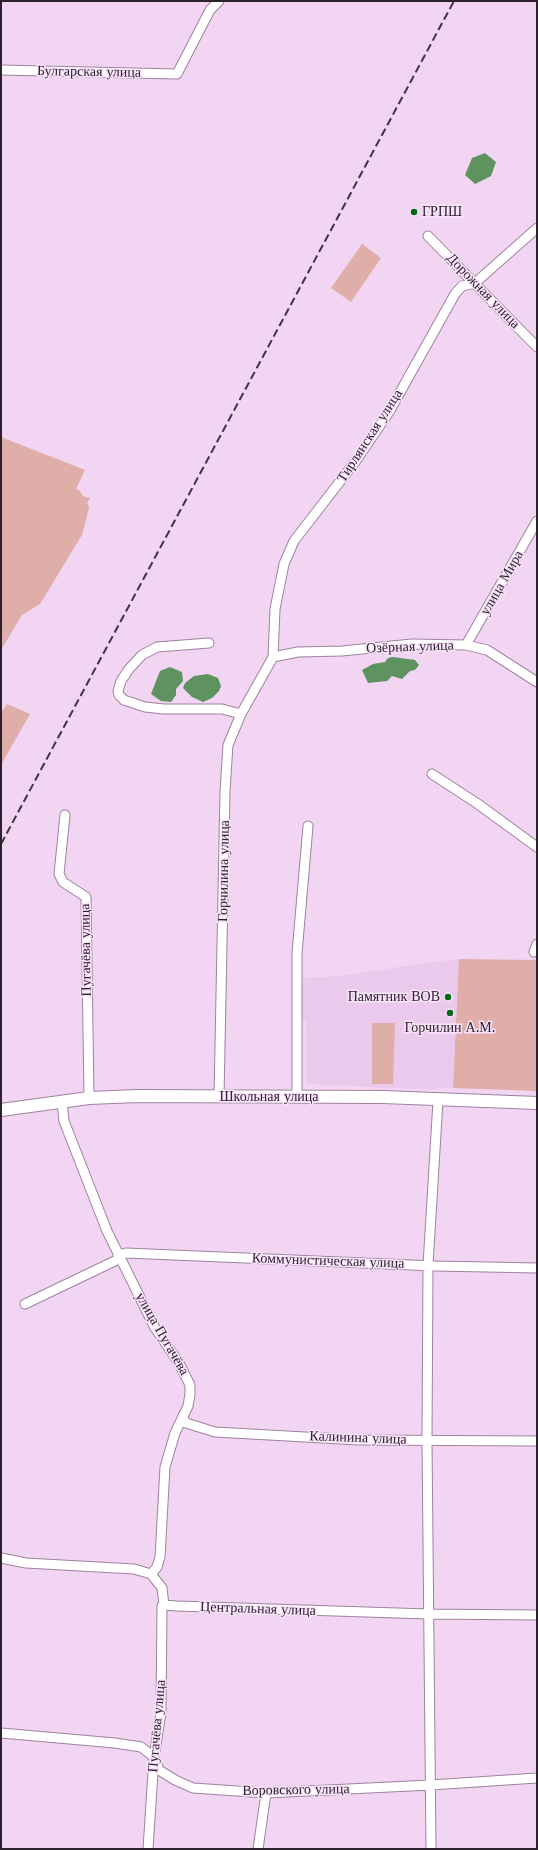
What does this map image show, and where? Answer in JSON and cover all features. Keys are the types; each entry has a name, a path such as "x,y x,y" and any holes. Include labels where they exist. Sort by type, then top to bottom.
{"street":[{"name":"Булгарская улица","path":"1,70 177,74 210,10 219,1"},
{"name":"Тирлянская улица","path":"273,657 277,595 284,564 294,541 355,462 389,412 455,294 462,286 475,283 537,228"},
{"name":"Дорожная улица","path":"428,236 537,347"},
{"name":"улица Мира","path":"466,645 537,521"},
{"path":"209,643 157,647 142,655 129,668 121,681 118,691 119,695 124,700 145,707 164,709 222,710 241,714"},
{"name":"Озёрная улица","path":"273,657 298,652 342,651 412,644 466,645 487,650 537,682"},
{"name":"Горчилина улица","path":"219,1097 226,765 228,745 241,714 273,657"},
{"path":"432,774 478,804 537,847"},
{"name":"Пугачёва улица","path":"65,815 59,874 63,882 86,897 89,1098"},
{"path":"297,1097 297,953 308,826"},
{"name":"Школьная улица","path":"1,1110 89,1098 137,1096 383,1097 438,1101 537,1104"},
{"path":"431,1849 427,1440 428,1265 438,1101"},
{"name":"улица Пугачёва","path":"62,1102 64,1121 96,1209 155,1328 187,1377 190,1394 183,1418 175,1433 165,1467 160,1557 158,1567 151,1574"},
{"name":"Коммунистическая улица","path":"120,1257 126,1253 537,1268"},
{"path":"25,1304 120,1257"},
{"name":"Калинина улица","path":"183,1418 186,1423 215,1432 359,1440 537,1441"},
{"path":"1,1558 26,1563 134,1570 151,1574 162,1588 164,1605"},
{"name":"Пугачёва улица","path":"148,1849 154,1757 161,1712 162,1606 164,1605"},
{"name":"Центральная улица","path":"164,1605 202,1608 429,1614 537,1615"},
{"name":"Воровского улица","path":"1,1733 141,1747 154,1757 159,1770 175,1780 193,1788 266,1793 537,1778"},
{"path":"258,1849 266,1793"}],"shaded area":[{"path":"485,153 496,162 491,176 475,184 465,175 472,158"},
{"path":"362,244 381,258 351,302 331,288"},
{"path":"1,437 85,470 76,489 80,491 83,496 90,498 87,503 89,508 82,535 40,604 22,615 1,650"},
{"path":"393,657 415,660 419,665 415,670 410,671 402,679 392,676 387,681 368,683 362,670 373,664 385,662 388,658"},
{"path":"170,667 182,672 183,681 176,689 176,695 171,702 161,701 151,694 160,671"},
{"path":"208,674 218,678 221,686 219,691 212,698 203,702 192,697 183,688 185,683 194,676"},
{"path":"7,704 30,714 1,765 1,713"},
{"path":"459,959 453,1088 437,1088 437,1090 307,1084 306,1020 300,1019 302,978 342,976"},
{"path":"459,959 537,960 537,1091 453,1088"},
{"path":"372,1023 395,1023 393,1084 372,1084"}],"railway":[{"path":"1,844 454,1"}],"place":[{"name":"ГРПШ","path":"414,212"},
{"name":"Памятник ВОВ","path":"448,997"},
{"name":"Горчилин А.М.","path":"450,1013"}]}
